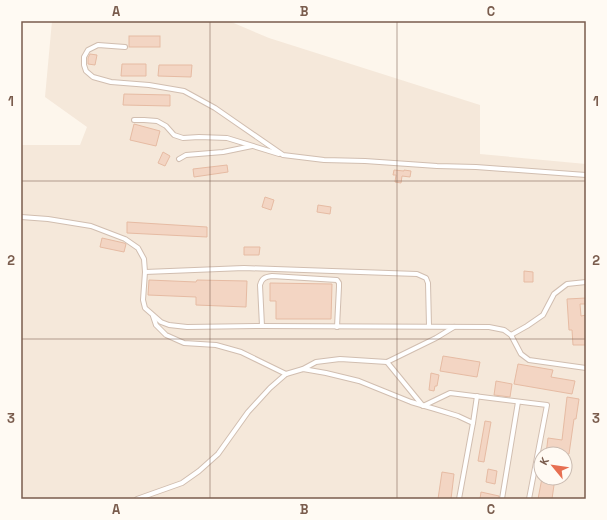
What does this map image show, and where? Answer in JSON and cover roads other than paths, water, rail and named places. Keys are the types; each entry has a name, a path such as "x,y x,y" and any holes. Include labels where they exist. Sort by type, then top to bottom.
{"lane":[{"path":"125,47 98,44 88,50 84,57 86,71 93,76 110,82 149,85 184,91 215,108 283,155"},
{"path":"134,120 156,121 166,126 174,135 183,138 227,138 283,155 324,160 476,167 586,175"},
{"path":"179,159 186,155 223,152 252,146"},
{"path":"21,217 48,219 91,226 125,239 138,248 144,259 145,272 143,300 145,308 160,322 181,326 489,327 504,330 511,336 521,354 529,360 586,368"},
{"path":"145,272 244,268 417,274 426,278 428,283 429,326"},
{"path":"262,326 260,285 261,280 272,276 337,280 339,283 337,327"},
{"path":"511,336 543,315 554,294 567,284 586,282"},
{"path":"152,315 156,325 166,335 184,343 216,345 241,352 286,374"},
{"path":"137,499 182,484 199,472 218,454 248,412 261,397 286,374 303,369 316,362 340,359 387,362 436,338 454,327"},
{"path":"387,362 423,406"},
{"path":"303,369 326,372 359,381 411,402 458,416 473,423"},
{"path":"423,406 450,392 547,405 529,499"},
{"path":"459,499 477,396"},
{"path":"502,499 518,402"}]}
